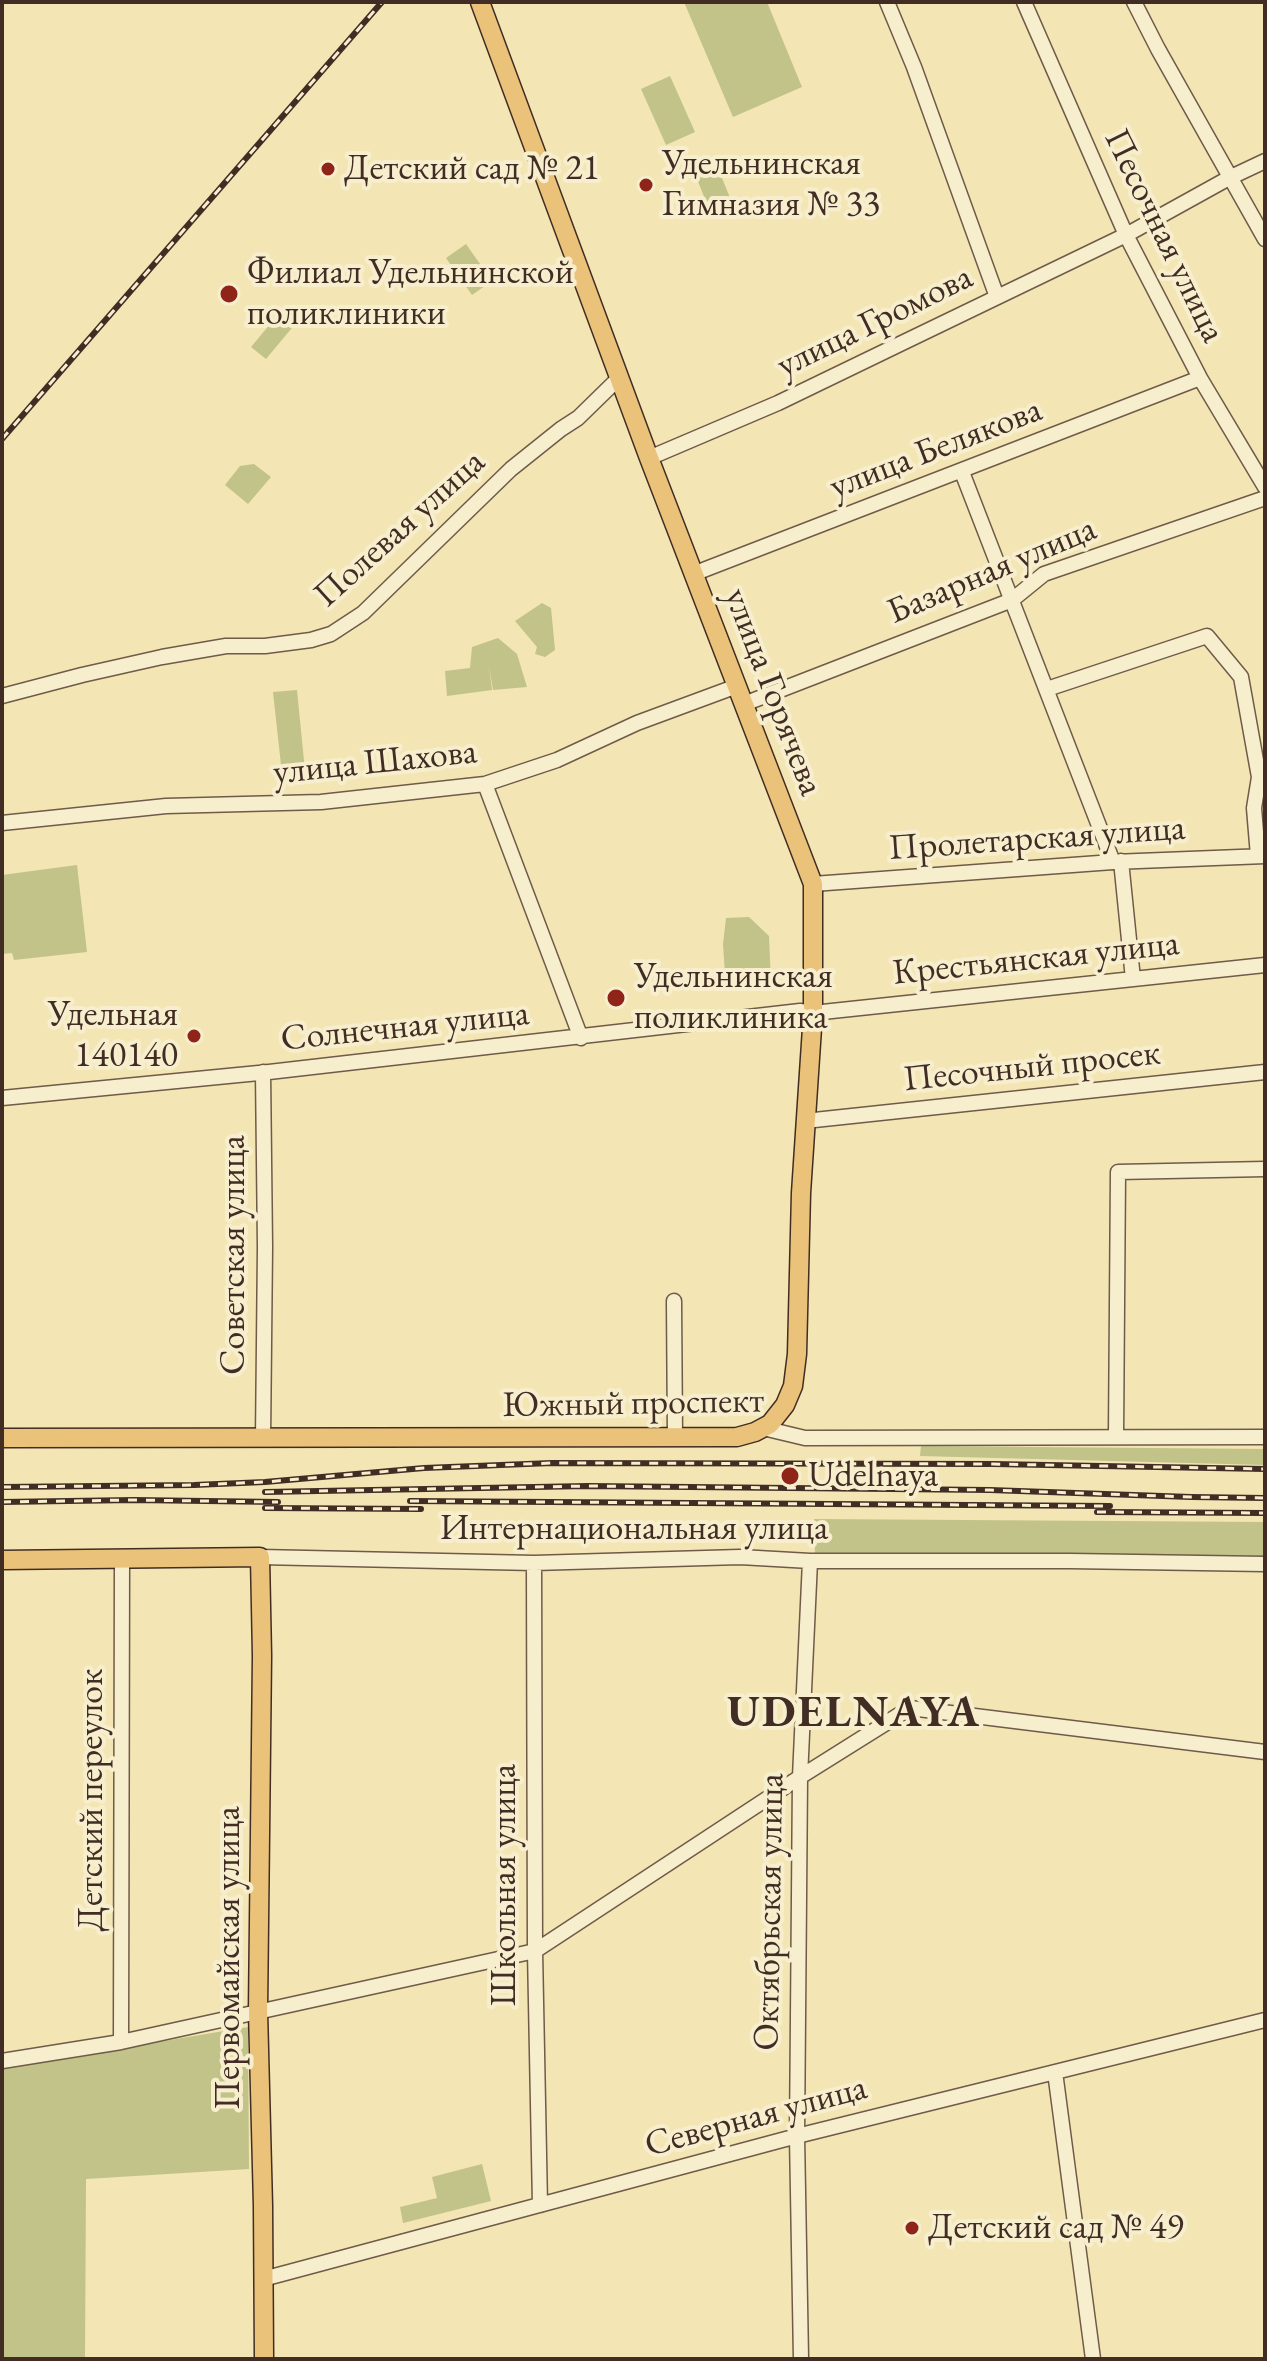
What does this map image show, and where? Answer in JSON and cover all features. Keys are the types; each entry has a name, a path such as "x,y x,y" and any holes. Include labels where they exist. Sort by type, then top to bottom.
{"main road":[{"name":"улица Горячева","path":"480,2 649,458 813,884 813,1013 805,1121 795,1376 785,1405 763,1428"},
{"name":"Южный проспект","path":"2,1438 675,1438 737,1437 763,1428"},
{"name":"Интернациональная улица","path":"2,1560 260,1557"},
{"name":"Первомайская улица","path":"260,1557 262,1656 258,2011 264,2359"}],"street":[{"path":"887,2 914,67 997,297"},
{"name":"Песочная улица","path":"1024,2 1126,235 1200,378 1265,487"},
{"path":"1134,2 1265,239"},
{"name":"улица Громова","path":"649,458 778,403 1126,235 1265,161"},
{"name":"Полевая улица","path":"2,696 162,657 226,646 265,646 311,640 331,634 363,613 511,469 578,418 620,377"},
{"name":"улица Белякова","path":"693,574 1200,378"},
{"path":"962,472 1117,862 1133,979"},
{"name":"Базарная улица","path":"744,704 1012,600 1044,574 1265,498"},
{"path":"1047,689 1207,636 1241,677 1259,777 1254,808 1262,856"},
{"name":"улица Шахова","path":"2,823 166,806 321,802 485,784 557,760 637,723 737,686"},
{"path":"485,784 581,1038"},
{"name":"Пролетарская улица","path":"813,884 1117,862 1262,856"},
{"name":"Крестьянская улица","path":"813,1013 1265,965"},
{"name":"Солнечная улица","path":"2,1098 581,1038 800,1011 813,1013"},
{"name":"Советская улица","path":"263,1072 263,1439"},
{"name":"Песочный просек","path":"805,1121 1265,1072"},
{"path":"1116,1436 1118,1172 1265,1169"},
{"path":"674,1301 675,1438"},
{"name":"Южный проспект","path":"763,1428 805,1438 1265,1437"},
{"name":"Интернациональная улица","path":"260,1557 534,1563 740,1557 810,1561 1265,1564"},
{"name":"Детский переулок","path":"121,2042 122,1558"},
{"name":"Октябрьская улица","path":"801,2359 797,2136 800,1777 810,1561"},
{"name":"Школьная улица","path":"534,1563 535,1951 540,2205"},
{"path":"2,2061 121,2042 535,1951 910,1708 1265,1752"},
{"name":"Северная улица","path":"263,2279 797,2136 1265,2020"},
{"path":"1055,2072 1093,2359"}],"green space":[{"path":"684,2 767,2 802,87 733,117"},
{"path":"670,76 695,132 666,145 641,89"},
{"path":"717,166 733,205 711,214 695,174"},
{"path":"466,244 492,281 472,295 446,258"},
{"path":"281,311 296,323 266,359 251,347"},
{"path":"254,464 271,477 248,504 225,485 240,466"},
{"path":"542,603 551,608 555,650 545,657 535,654 537,647 515,621"},
{"path":"498,638 517,654 527,687 493,690 489,666 492,690 447,696 445,671 470,668 472,647"},
{"path":"297,690 305,771 282,774 273,692"},
{"path":"77,865 87,952 14,960 12,953 2,954 2,875"},
{"path":"749,917 769,936 771,983 756,984 725,974 723,944 726,918"},
{"path":"921,1446 1265,1449 1265,1465 920,1456"},
{"path":"814,1519 1265,1522 1265,1557 815,1553"},
{"path":"248,2027 249,2169 86,2179 85,2359 2,2359 2,2068"},
{"path":"482,2164 491,2201 403,2223 400,2207 437,2198 432,2177"}],"railway":[{"path":"2,439 382,2"},
{"path":"2,1487 265,1482 424,1468 552,1463 993,1464 1265,1469"},
{"path":"265,1492 588,1486 990,1490 1265,1498"},
{"path":"410,1501 1110,1506"},
{"path":"2,1502 278,1502"},
{"path":"265,1508 421,1509"},
{"path":"1097,1512 1265,1513"}],"place":[{"name":"Детский сад № 21","path":"328,169"},
{"name":"Удельнинская Гимназия № 33","path":"646,185"},
{"name":"Филиал Удельнинской поликлиники","path":"229,294"},
{"name":"Удельнинская поликлиника","path":"616,998"},
{"name":"Удельная 140140","path":"194,1036"},
{"name":"Udelnaya","path":"790,1476"},
{"name":"Детский сад № 49","path":"912,2228"}],"district":[{"name":"UDELNAYA","path":"854,1714"}]}
